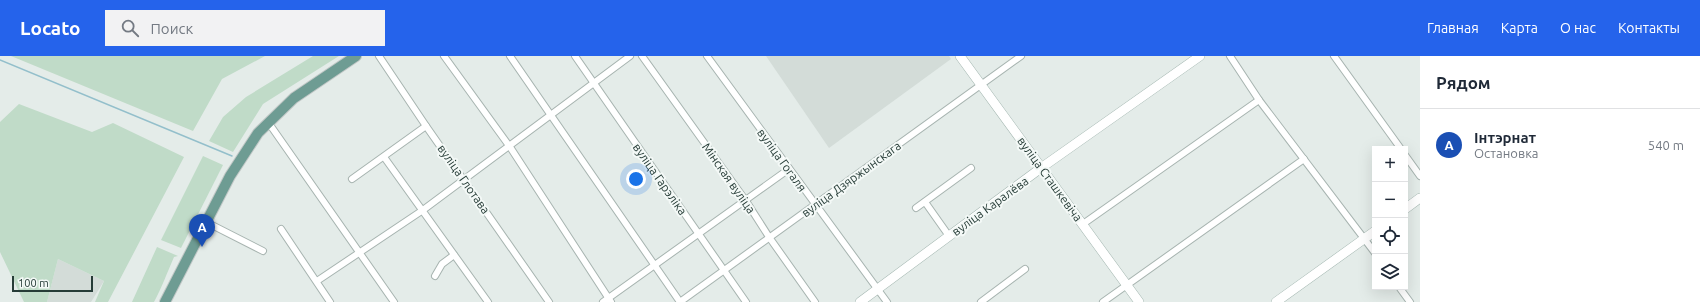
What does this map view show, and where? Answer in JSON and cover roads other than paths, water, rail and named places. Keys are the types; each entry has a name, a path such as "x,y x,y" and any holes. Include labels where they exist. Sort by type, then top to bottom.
{"main road":[{"path":"165,302 230,176 258,133 268,122 308,87 356,56"}],"street":[{"name":"вуліца Глотава","path":"379,56 549,302"},
{"path":"444,56 510,147 608,301 789,169"},
{"path":"510,56 680,302"},
{"name":"вуліца Гарэліка","path":"575,56 746,302"},
{"path":"317,281 423,210 510,147 551,114 630,56"},
{"name":"Мінская вуліца","path":"642,56 746,201 769,237 815,302"},
{"name":"вуліца Гогаля","path":"707,56 887,302"},
{"name":"вуліца Сташкевіча","path":"960,56 1139,302"},
{"name":"вуліца Дзяржынскага","path":"680,302 1021,56"},
{"name":"вуліца Каралёва","path":"860,302 1042,168 1200,56"},
{"path":"1230,56 1259,100 1372,249"},
{"path":"1334,56 1399,146"},
{"path":"1083,224 1259,100"},
{"path":"268,122 394,302"},
{"path":"352,179 426,126"},
{"path":"384,157 488,302"},
{"path":"1103,302 1304,159"},
{"path":"1408,159 1420,176"},
{"path":"916,208 971,168"},
{"path":"1408,207 1420,198"},
{"path":"925,202 949,236"},
{"path":"206,222 263,251"},
{"path":"281,229 330,302"},
{"path":"1276,302 1372,233"},
{"path":"435,276 442,264 454,255"},
{"path":"981,302 1025,269"},
{"path":"1401,290 1410,302"}],"waterway":[{"path":"0,60 232,156"}],"place":[{"name":"Інтэрнат","path":"202,247"}]}
